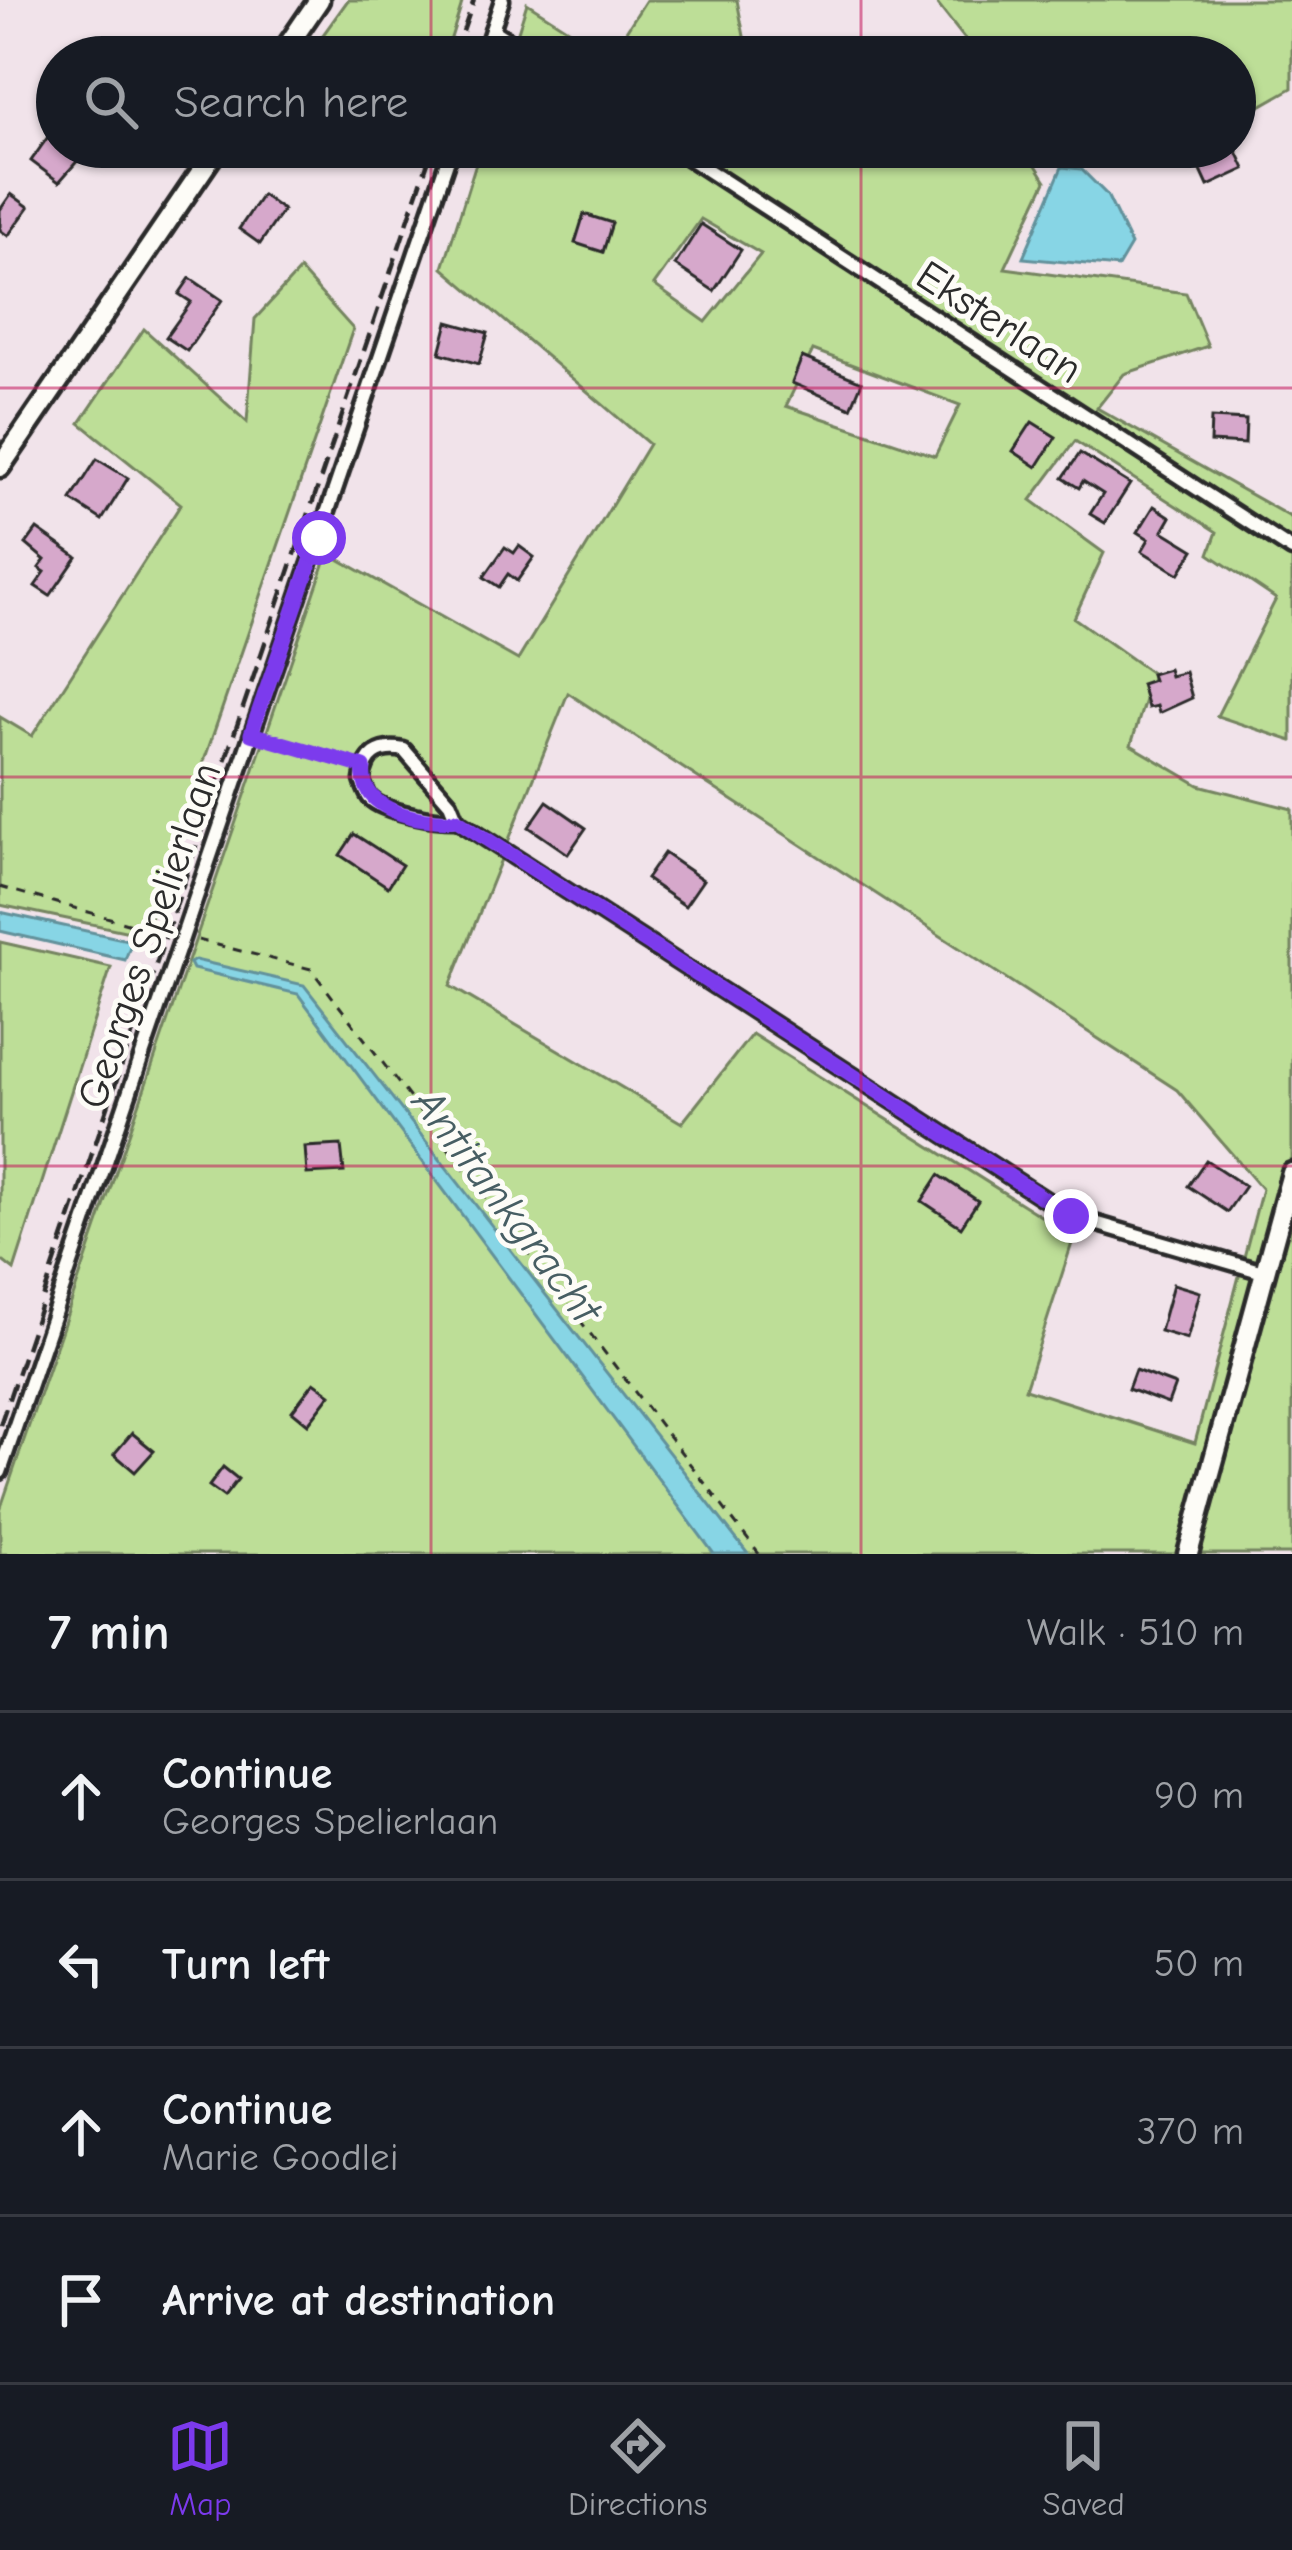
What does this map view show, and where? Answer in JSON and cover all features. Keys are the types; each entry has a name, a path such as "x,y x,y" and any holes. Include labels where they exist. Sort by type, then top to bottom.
{"main road":[{"path":"294,36 319,0"},
{"path":"0,467 204,168"},
{"path":"1188,1554 1292,1173"}],"street":[{"path":"490,36 502,0"},
{"path":"492,30 501,36"},
{"name":"Georges Spelierlaan","path":"0,1472 445,168"},
{"name":"Eksterlaan","path":"704,168 1292,550"},
{"path":"457,820 383,807 369,797 362,780 364,767 379,750 404,750 450,803 457,820 1071,1216 1263,1272"}],"path":[{"path":"251,734 364,767"},
{"path":"0,886 130,924"},
{"path":"185,937 311,969 759,1554"}],"green space":[{"path":"348,0 463,0 452,36 322,36"},
{"path":"646,0 737,0 744,36 623,36"},
{"path":"934,0 1292,0 1292,88 1256,108 1256,36 962,36"},
{"path":"527,3 579,36 517,36"},
{"path":"474,168 1038,168 1046,181 1005,268 1186,293 1208,346 1124,374 1097,408 1292,518 1292,741 1217,716 1276,599 1209,554 1217,532 1075,441 1031,500 1104,553 1074,618 1153,674 1131,745 1199,785 1292,809 1292,1554 0,1554 0,1510 328,553 518,660 649,444 443,268","holes":["701,219 761,254 706,322 654,285","813,350 960,405 935,456 786,406","568,693 1177,1090 1262,1189 1195,1443 1025,1389 1074,1237 752,1034 682,1123 450,986"]},
{"path":"300,270 353,329 144,935 0,905 0,717 32,736 181,504 80,423 144,329 247,422 255,319"},
{"path":"0,942 111,967 14,1270 0,1259"}],"water":[{"path":"1062,168 1081,169 1107,195 1131,245 1118,267 1023,258"},
{"path":"0,912 132,941 125,960 0,931"},
{"name":"Antitankgracht","path":"195,960 304,985 748,1554 714,1554 298,994 193,969 190,963"}],"building":[{"path":"40,168 71,168 59,182"},
{"path":"1200,168 1245,168 1245,169 1208,186"},
{"path":"11,194 29,207 8,236 0,230 0,210"},
{"path":"262,195 283,210 260,244 239,229"},
{"path":"584,214 612,223 603,252 575,243"},
{"path":"701,224 741,250 714,291 675,265"},
{"path":"190,278 222,300 187,351 166,337 191,302 179,294"},
{"path":"448,322 488,333 479,364 440,353"},
{"path":"802,357 862,382 851,408 792,383"},
{"path":"1211,418 1246,420 1245,444 1210,442"},
{"path":"1032,422 1056,437 1037,467 1013,451"},
{"path":"1080,453 1130,484 1105,523 1090,514 1103,494 1083,481 1079,488 1063,478"},
{"path":"97,459 128,478 102,520 71,500"},
{"path":"1154,506 1171,517 1163,531 1194,550 1179,574 1142,551 1149,539 1138,532"},
{"path":"37,529 77,557 50,596 35,586 45,572 39,568 45,560 26,544"},
{"path":"519,546 534,557 517,581 508,574 499,587 484,577 505,547 514,553"},
{"path":"1168,669 1170,676 1185,672 1192,698 1159,713 1157,706 1148,708 1141,684 1153,680 1151,674"},
{"path":"547,801 586,828 568,854 529,827"},
{"path":"354,834 402,865 388,887 340,855"},
{"path":"664,853 703,880 685,906 646,879"},
{"path":"341,1145 344,1172 307,1174 305,1147"},
{"path":"1206,1160 1245,1186 1227,1212 1188,1186"},
{"path":"939,1175 978,1201 961,1227 922,1201"},
{"path":"1173,1284 1200,1292 1187,1339 1160,1331"},
{"path":"1135,1370 1175,1385 1168,1404 1128,1389"},
{"path":"314,1382 331,1394 308,1424 292,1411"},
{"path":"132,1433 154,1451 135,1472 114,1454"},
{"path":"223,1467 238,1479 224,1497 209,1486"}],"railway":[{"path":"461,36 474,0"},
{"path":"0,1425 426,168"}],"route":[{"path":"319,538 251,734 364,767 362,780 369,797 383,807 457,820 1071,1216"}]}
